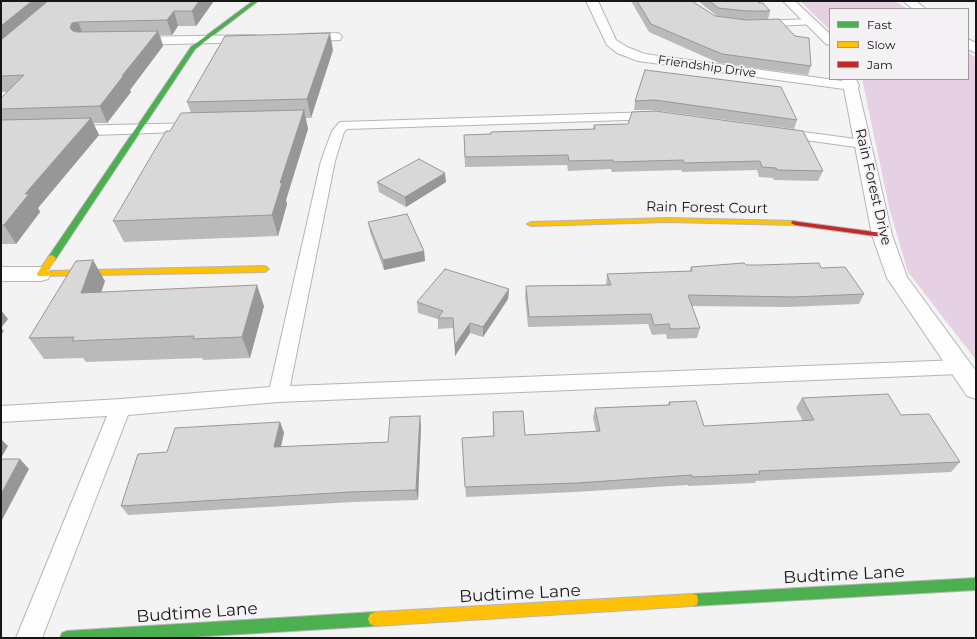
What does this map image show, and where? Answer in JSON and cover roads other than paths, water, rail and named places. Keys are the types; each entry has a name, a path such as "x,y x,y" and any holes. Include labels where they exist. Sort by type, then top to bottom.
{"street":[{"path":"41,274 193,48 256,1"},
{"name":"Friendship Drive","path":"592,1 612,42 622,50 643,58 829,80"},
{"path":"789,1 829,40"},
{"path":"909,1 919,8"},
{"path":"290,38 336,37"},
{"path":"122,41 267,38"},
{"name":"Friendship Drive","path":"833,80 850,82"},
{"name":"Rain Forest Drive","path":"850,82 882,235 897,278 976,389"},
{"path":"50,131 216,127"},
{"name":"Rain Forest Court","path":"531,224 667,220 793,223 882,235"},
{"path":"1,274 265,269"},
{"name":"Budtime Lane","path":"67,638 315,630 976,584"}],"lane":[{"path":"745,24 812,22"},
{"path":"278,394 328,162 338,132 344,125 652,115 668,118"},
{"path":"770,131 863,144"},
{"path":"1,414 121,407 278,394 960,367"},
{"path":"29,638 121,407"}]}
